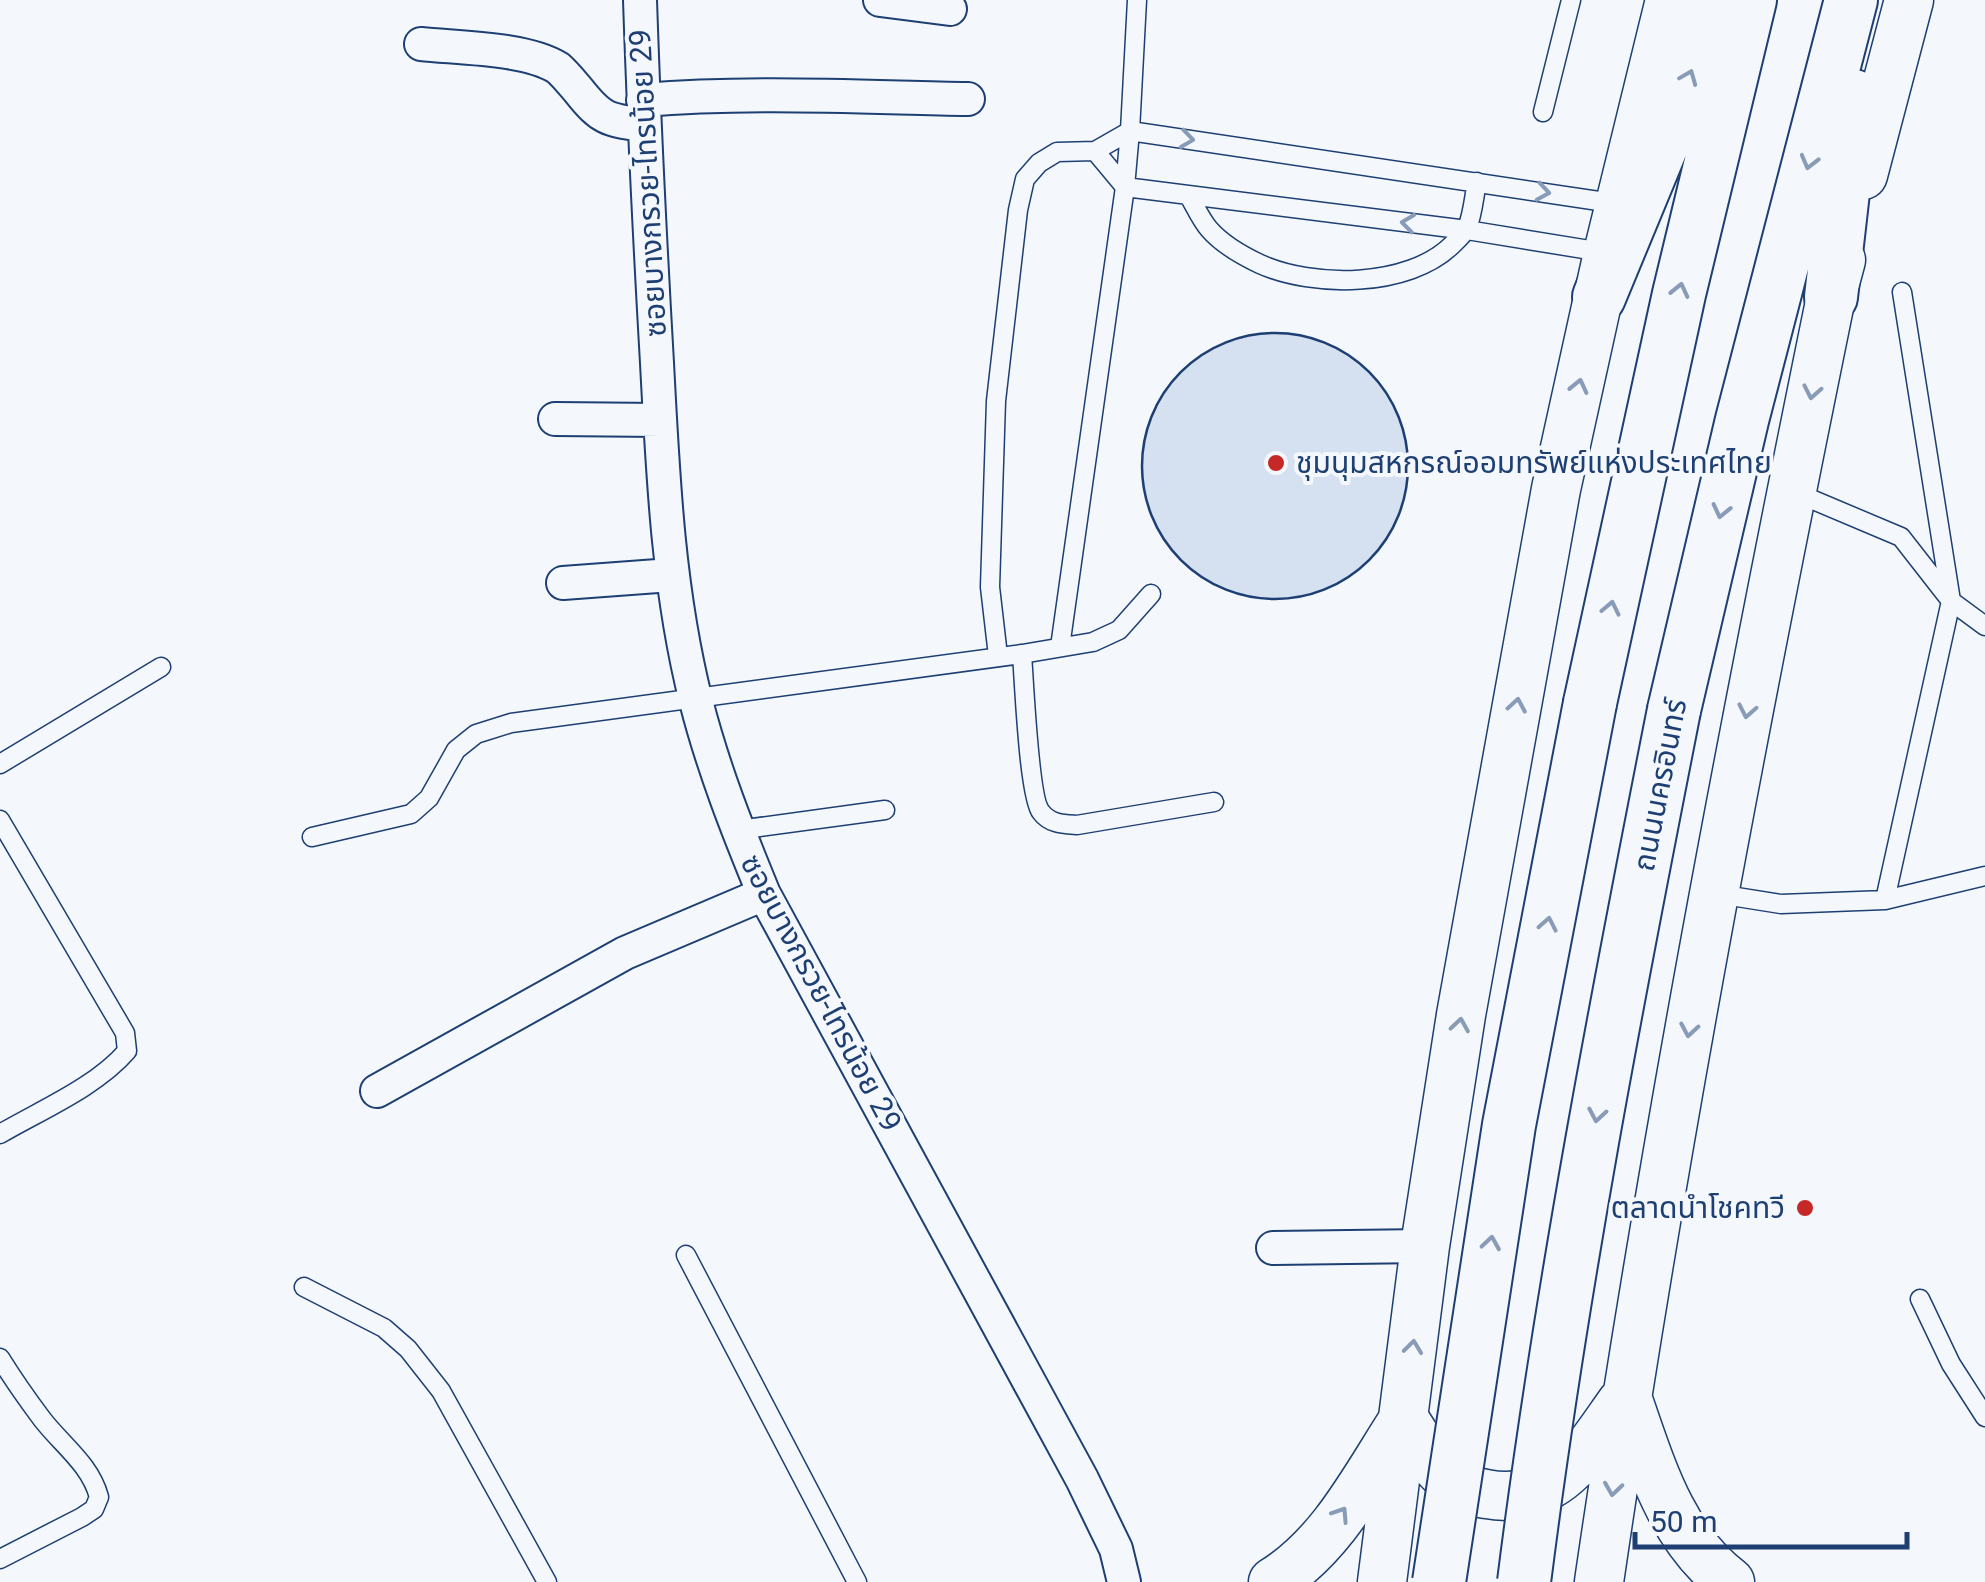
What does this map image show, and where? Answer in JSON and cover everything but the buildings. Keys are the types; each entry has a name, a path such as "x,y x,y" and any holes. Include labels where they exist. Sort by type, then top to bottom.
{"main road":[{"path":"1382,1582 1425,1246 1556,489 1670,0"},
{"path":"1603,275 1722,0"},
{"path":"1439,1582 1509,1125 1590,703 1679,294 1750,0"},
{"name":"ถนนนครอินทร์","path":"1524,1582 1572,1259 1620,984 1674,710 1742,420 1851,0"},
{"path":"1831,296 1864,0"},
{"path":"1599,1582 1626,1395 1749,703 1831,296 1909,0"},
{"path":"1404,1420 1445,1476 1472,1492 1506,1498 1536,1492 1566,1474 1626,1395"},
{"path":"1626,1395 1673,1515 1689,1541 1730,1582"},
{"path":"1273,1582 1295,1568 1330,1532 1404,1420"}],"street":[{"name":"ซอยบางกรวย-ไทรน้อย 29","path":"640,0 664,502 671,575 696,699 738,830 764,894 1082,1479 1116,1549 1124,1582"},
{"path":"880,0 950,9"},
{"path":"420,44 533,58 558,69 596,113 614,121 696,96 968,99"},
{"path":"555,420 660,420"},
{"path":"563,583 671,575"},
{"path":"376,1091 625,952 764,894"},
{"path":"1272,1248 1425,1246"}],"lane":[{"path":"1060,647 1125,186 1137,0"},
{"path":"1542,112 1571,0"},
{"path":"998,656 990,587 996,401 1018,210 1025,178 1039,163 1058,152 1095,151 1130,131 1620,204"},
{"path":"1095,151 1125,186 1466,230 1603,275"},
{"path":"1189,196 1208,228 1261,264 1304,278 1340,280 1386,276 1421,266 1444,253 1466,230 1477,182"},
{"path":"1885,900 1951,601 1902,292"},
{"path":"1792,490 1901,537 1951,601 1985,626"},
{"path":"312,836 412,814 430,798 456,750 476,734 511,723 1093,642 1119,630 1151,594"},
{"path":"1022,654 1032,778 1037,807 1044,816 1056,823 1077,825 1214,802"},
{"path":"0,764 161,667"},
{"path":"738,830 885,810"},
{"path":"0,820 125,1033 127,1051 101,1075 0,1134"},
{"path":"1714,894 1781,904 1885,900 1985,876"},
{"path":"686,1256 857,1582"},
{"path":"304,1287 384,1328 408,1350 441,1391 547,1582"},
{"path":"1920,1299 1951,1364 1985,1417"},
{"path":"0,1358 45,1422 95,1482 99,1497 94,1508 82,1517 0,1559"}],"place":[{"name":"ชุมนุมสหกรณ์ออมทรัพย์แห่งประเทศไทย","path":"1276,463"},
{"name":"ตลาดนำโชคทวี","path":"1805,1208"}]}
